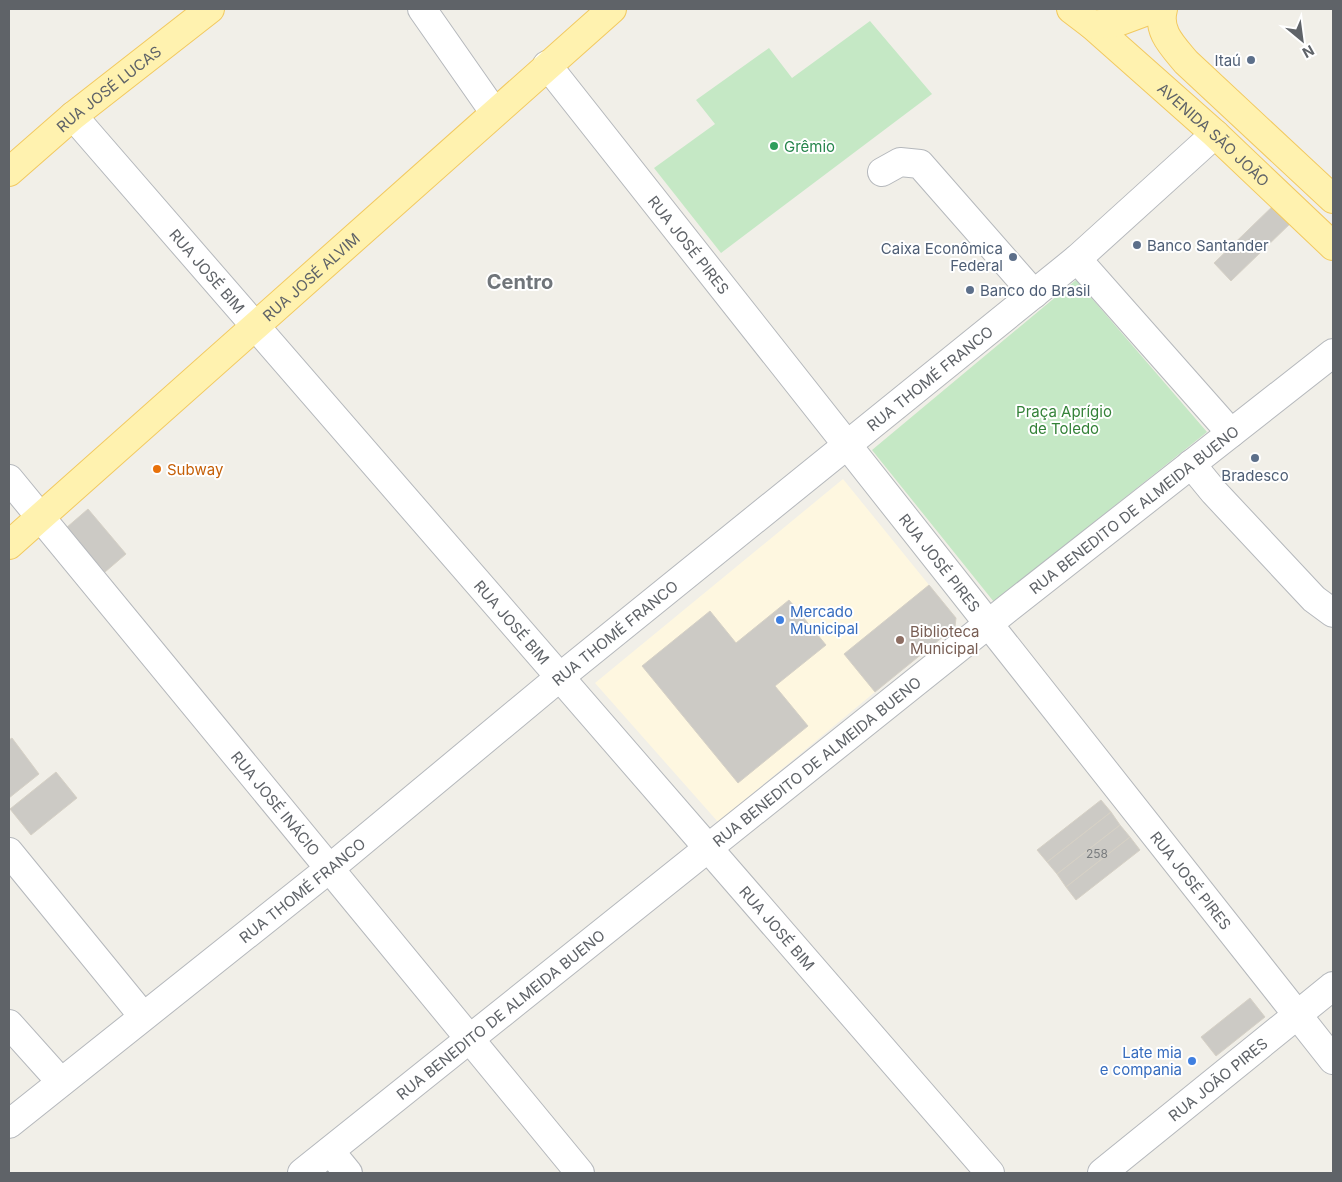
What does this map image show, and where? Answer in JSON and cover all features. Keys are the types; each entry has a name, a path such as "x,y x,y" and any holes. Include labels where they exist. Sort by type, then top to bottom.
{"main road":[{"name":"RUA JOSÉ LUCAS","path":"9,172 73,116 210,9"},
{"name":"RUA JOSÉ ALVIM","path":"9,545 612,9"},
{"name":"AVENIDA SÃO JOÃO","path":"1071,9 1092,25 1215,134 1333,246"},
{"path":"1092,25 1118,22 1153,9"},
{"path":"1163,9 1160,20 1168,40 1186,62 1333,199"}],"street":[{"path":"422,9 494,112"},
{"name":"RUA JOSÉ PIRES","path":"547,65 1333,1060"},
{"name":"RUA JOSÉ BIM","path":"73,116 990,1173"},
{"name":"RUA THOMÉ FRANCO","path":"9,1124 329,868 1077,259 1215,134"},
{"path":"882,172 900,162 920,164 1034,294"},
{"path":"1077,259 1231,433"},
{"name":"RUA BENEDITO DE ALMEIDA BUENO","path":"302,1173 989,624 1333,353"},
{"path":"1191,464 1214,492 1314,599 1333,613"},
{"name":"RUA JOSÉ INÁCIO","path":"9,479 580,1173"},
{"path":"9,852 143,1016"},
{"name":"RUA JOÃO PIRES","path":"1102,1173 1333,986"},
{"path":"9,1024 61,1082"},
{"path":"330,1151 348,1173"}],"shaded area":[{"name":"Mercado Municipal","path":"843,479 929,585 845,653 875,692 718,822 595,683"}],"green space":[{"name":"Grêmio","path":"870,21 932,94 721,253 654,168 715,124 696,100 769,48 792,78"},
{"name":"Praça Aprígio de Toledo","path":"1076,280 1207,432 994,602 872,450"}],"building":[{"path":"1277,202 1294,220 1231,281 1214,263"},
{"path":"88,509 126,554 105,572 66,528"},
{"name":"Biblioteca Municipal","path":"929,585 956,618 955,627 875,692 844,654"},
{"path":"789,600 826,645 775,686 808,726 738,783 642,666 710,611 736,643"},
{"path":"12,738 39,774 9,798 9,740"},
{"path":"56,772 77,798 31,835 10,809"},
{"path":"1101,800 1111,812 1047,862 1037,850"},
{"path":"1111,812 1120,825 1057,874 1047,862"},
{"path":"1120,825 1130,837 1066,887 1057,874"},
{"path":"1130,837 1140,850 1076,900 1066,887"},
{"path":"1250,998 1265,1017 1216,1056 1201,1037"}],"place":[{"name":"Itaú","path":"1251,60"},
{"name":"Grêmio","path":"774,146"},
{"name":"Banco Santander","path":"1137,245"},
{"name":"Caixa Econômica Federal","path":"1013,257"},
{"name":"Banco do Brasil","path":"970,290"},
{"name":"Bradesco","path":"1255,458"},
{"name":"Subway","path":"157,469"},
{"name":"Mercado Municipal","path":"780,620"},
{"name":"Biblioteca Municipal","path":"900,640"},
{"name":"Late mia e compania","path":"1192,1061"}],"district":[{"name":"Centro","path":"520,282"}]}
